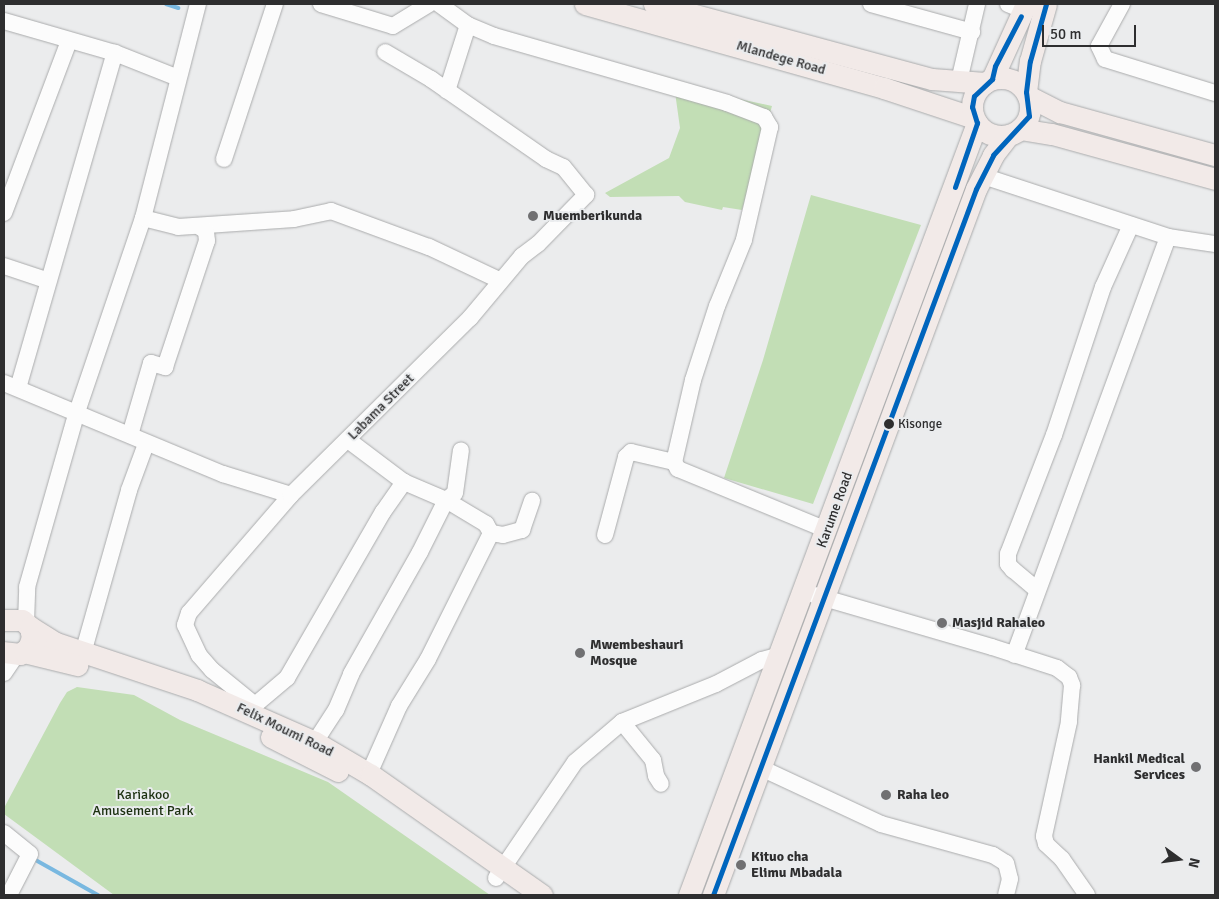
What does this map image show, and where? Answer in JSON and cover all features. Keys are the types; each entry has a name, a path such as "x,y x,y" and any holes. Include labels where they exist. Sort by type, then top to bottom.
{"main road":[{"name":"Mlandege Road","path":"585,4 685,22 923,77 959,82 989,81"},
{"name":"Mlandege Road","path":"654,4 685,22 884,88 975,121"},
{"path":"1014,132 1029,116 1027,94 1030,61 1046,4"},
{"path":"1019,6 989,81 972,102 975,121 989,134 1014,132 1052,134 1215,179"},
{"path":"989,81 1010,80 1027,94 1060,112 1215,155"},
{"name":"Karume Road","path":"689,895 781,654 814,595 826,530 975,121"},
{"name":"Karume Road","path":"713,895 761,768 814,595 983,176 993,155 1014,132"},
{"path":"15,653 32,638 17,622"},
{"name":"Felix Moumi Road","path":"17,622 56,644 253,709 323,752 364,786 500,873 542,895"},
{"name":"Felix Moumi Road","path":"15,653 65,661 192,703 323,752 365,771 500,873 520,895"}],"street":[{"path":"17,622 77,412 143,218 198,4"},
{"path":"224,159 275,4"},
{"path":"321,4 393,26 428,4"},
{"path":"439,4 468,25 583,64 727,103 764,117 770,127 744,240 717,306 693,380 674,462 678,469 826,530"},
{"path":"871,4 972,32"},
{"path":"959,82 972,32 976,4"},
{"path":"1122,4 1099,46 1105,59 1215,93"},
{"path":"4,21 24,24 68,41 115,53 178,78"},
{"path":"385,52 447,91 468,25"},
{"path":"5,203 68,41"},
{"path":"115,53 49,281 11,386 30,397 77,412 146,444 223,474 291,496"},
{"name":"Labama Street","path":"253,709 212,670 192,644 185,626 189,613 230,562 291,496 470,318 499,280 586,195 570,173 447,91"},
{"path":"983,176 1168,237 1215,244"},
{"path":"143,218 178,227 294,220 331,211 429,247 499,280"},
{"path":"1036,589 1008,564 1008,554 1054,435 1103,287 1130,225"},
{"path":"130,435 151,363 165,367 207,241 206,231 198,226"},
{"path":"1014,654 1036,589 1168,237"},
{"path":"4,266 49,281"},
{"path":"348,440 404,482 446,500 486,524 491,533"},
{"path":"83,652 113,543 146,444"},
{"path":"323,752 336,710 351,674 420,552 446,500 455,493 462,450"},
{"path":"605,535 626,457 631,452 674,462"},
{"path":"253,709 287,678 378,519 404,482"},
{"path":"491,533 503,535 522,530 532,501"},
{"path":"365,771 372,767 399,706 428,659 491,533"},
{"path":"814,595 1014,654 1057,668 1070,677 1072,685 1069,722 1044,836 1046,844 1062,859 1087,895"},
{"path":"4,674 15,653"},
{"path":"500,873 575,762 622,722 716,684 762,660 781,654"},
{"path":"622,722 653,760 656,776 661,784"},
{"path":"761,768 881,824 993,855 1006,863 1010,879 1006,895"},
{"path":"4,833 30,857 22,866 9,895"}],"green space":[{"path":"674,85 772,106 742,210 723,207 722,210 685,202 679,196 610,197 605,193 669,158 680,128"},
{"path":"811,195 921,225 813,504 724,478 763,360"},
{"name":"Kariakoo Amusement Park","path":"77,687 134,695 180,720 328,782 490,895 114,895 4,814 4,808 60,703 67,692"}],"waterway":[{"path":"166,4 178,8"},
{"path":"32,858 98,895"}],"transit line":[{"path":"713,895 976,189 993,155 1029,116 1026,92 1030,61 1046,4"},
{"path":"955,187 977,123 972,107 974,96 992,79 995,66 1021,16"}],"place":[{"name":"Muemberikunda","path":"533,216"},
{"name":"Kisonge","path":"889,424"},
{"name":"Masjid Rahaleo","path":"942,623"},
{"name":"Mwembeshauri Mosque","path":"580,653"},
{"name":"Hankil Medical Services","path":"1196,767"},
{"name":"Raha leo","path":"886,795"},
{"name":"Kituo cha Elimu Mbadala","path":"741,865"}]}
